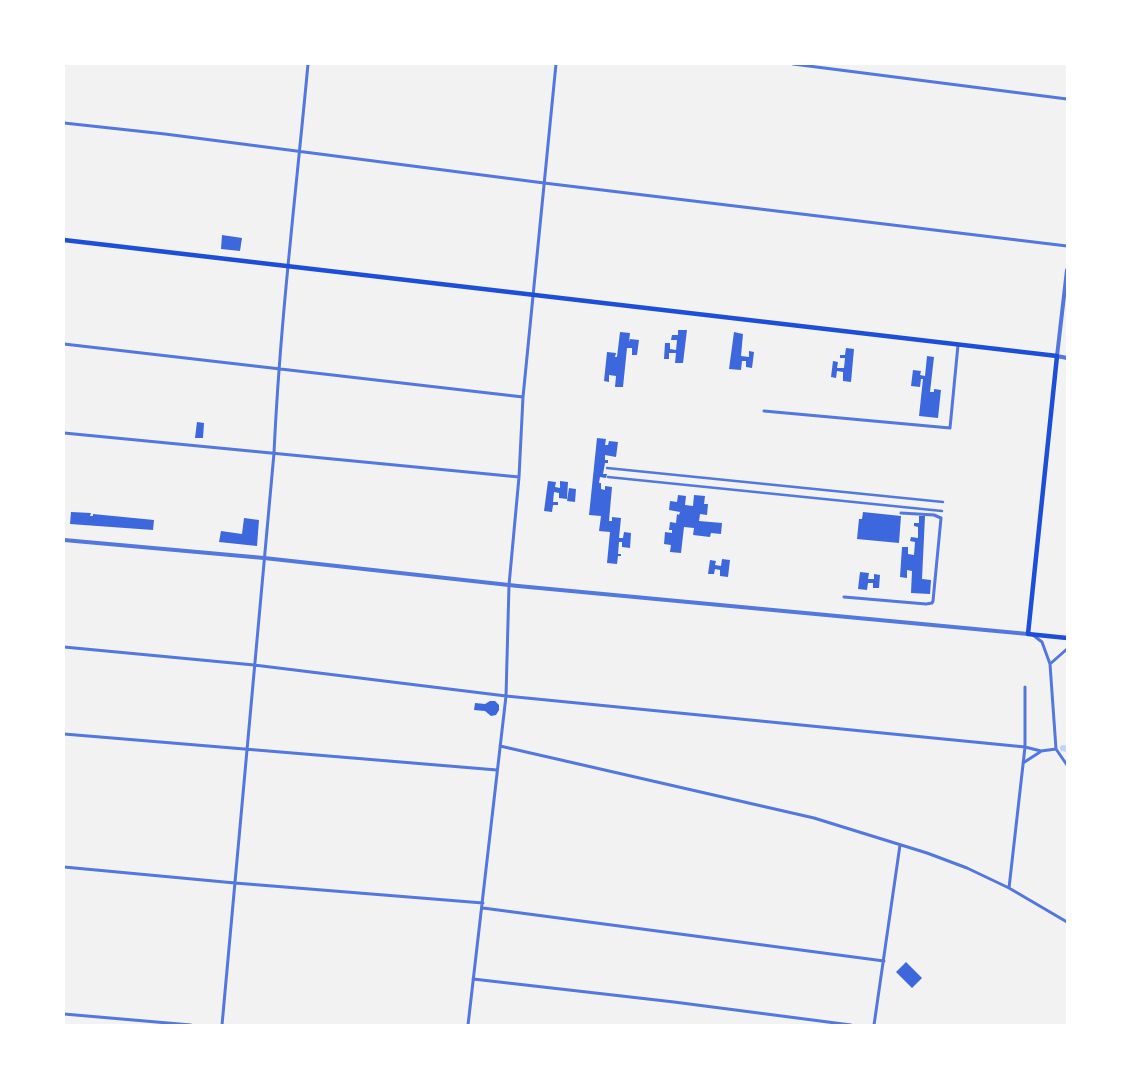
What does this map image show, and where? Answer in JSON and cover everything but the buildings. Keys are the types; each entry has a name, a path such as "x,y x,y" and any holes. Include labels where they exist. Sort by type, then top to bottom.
{"main road":[{"path":"64,240 1057,356 1030,634 1067,638"}],"street":[{"path":"222,1025 274,453 278,370 308,64"},
{"path":"468,1025 506,696 509,585 532,296 556,64"},
{"path":"793,64 1067,99"},
{"path":"64,123 1067,246"},
{"path":"1067,270 1057,356 1067,358"},
{"path":"64,344 524,397"},
{"path":"764,410 950,428 958,345"},
{"path":"64,433 519,477"},
{"path":"607,468 943,502"},
{"path":"608,477 942,511"},
{"path":"844,597 932,603 941,518 934,515 901,513"},
{"path":"64,540 264,558 509,585 1030,634 1042,642 1050,664 1056,749 1067,765"},
{"path":"64,647 254,665 506,696 1041,751 1056,749"},
{"path":"1050,664 1067,649"},
{"path":"1009,888 1025,748 1025,687"},
{"path":"64,734 497,770"},
{"path":"500,746 814,818 967,868 1009,888 1067,922"},
{"path":"1023,763 1041,751"},
{"path":"874,1025 900,845"},
{"path":"64,867 483,903"},
{"path":"483,908 884,961"},
{"path":"473,979 851,1025"},
{"path":"64,1014 192,1025"}],"waterway":[{"path":"1063,748 1067,749"}]}
